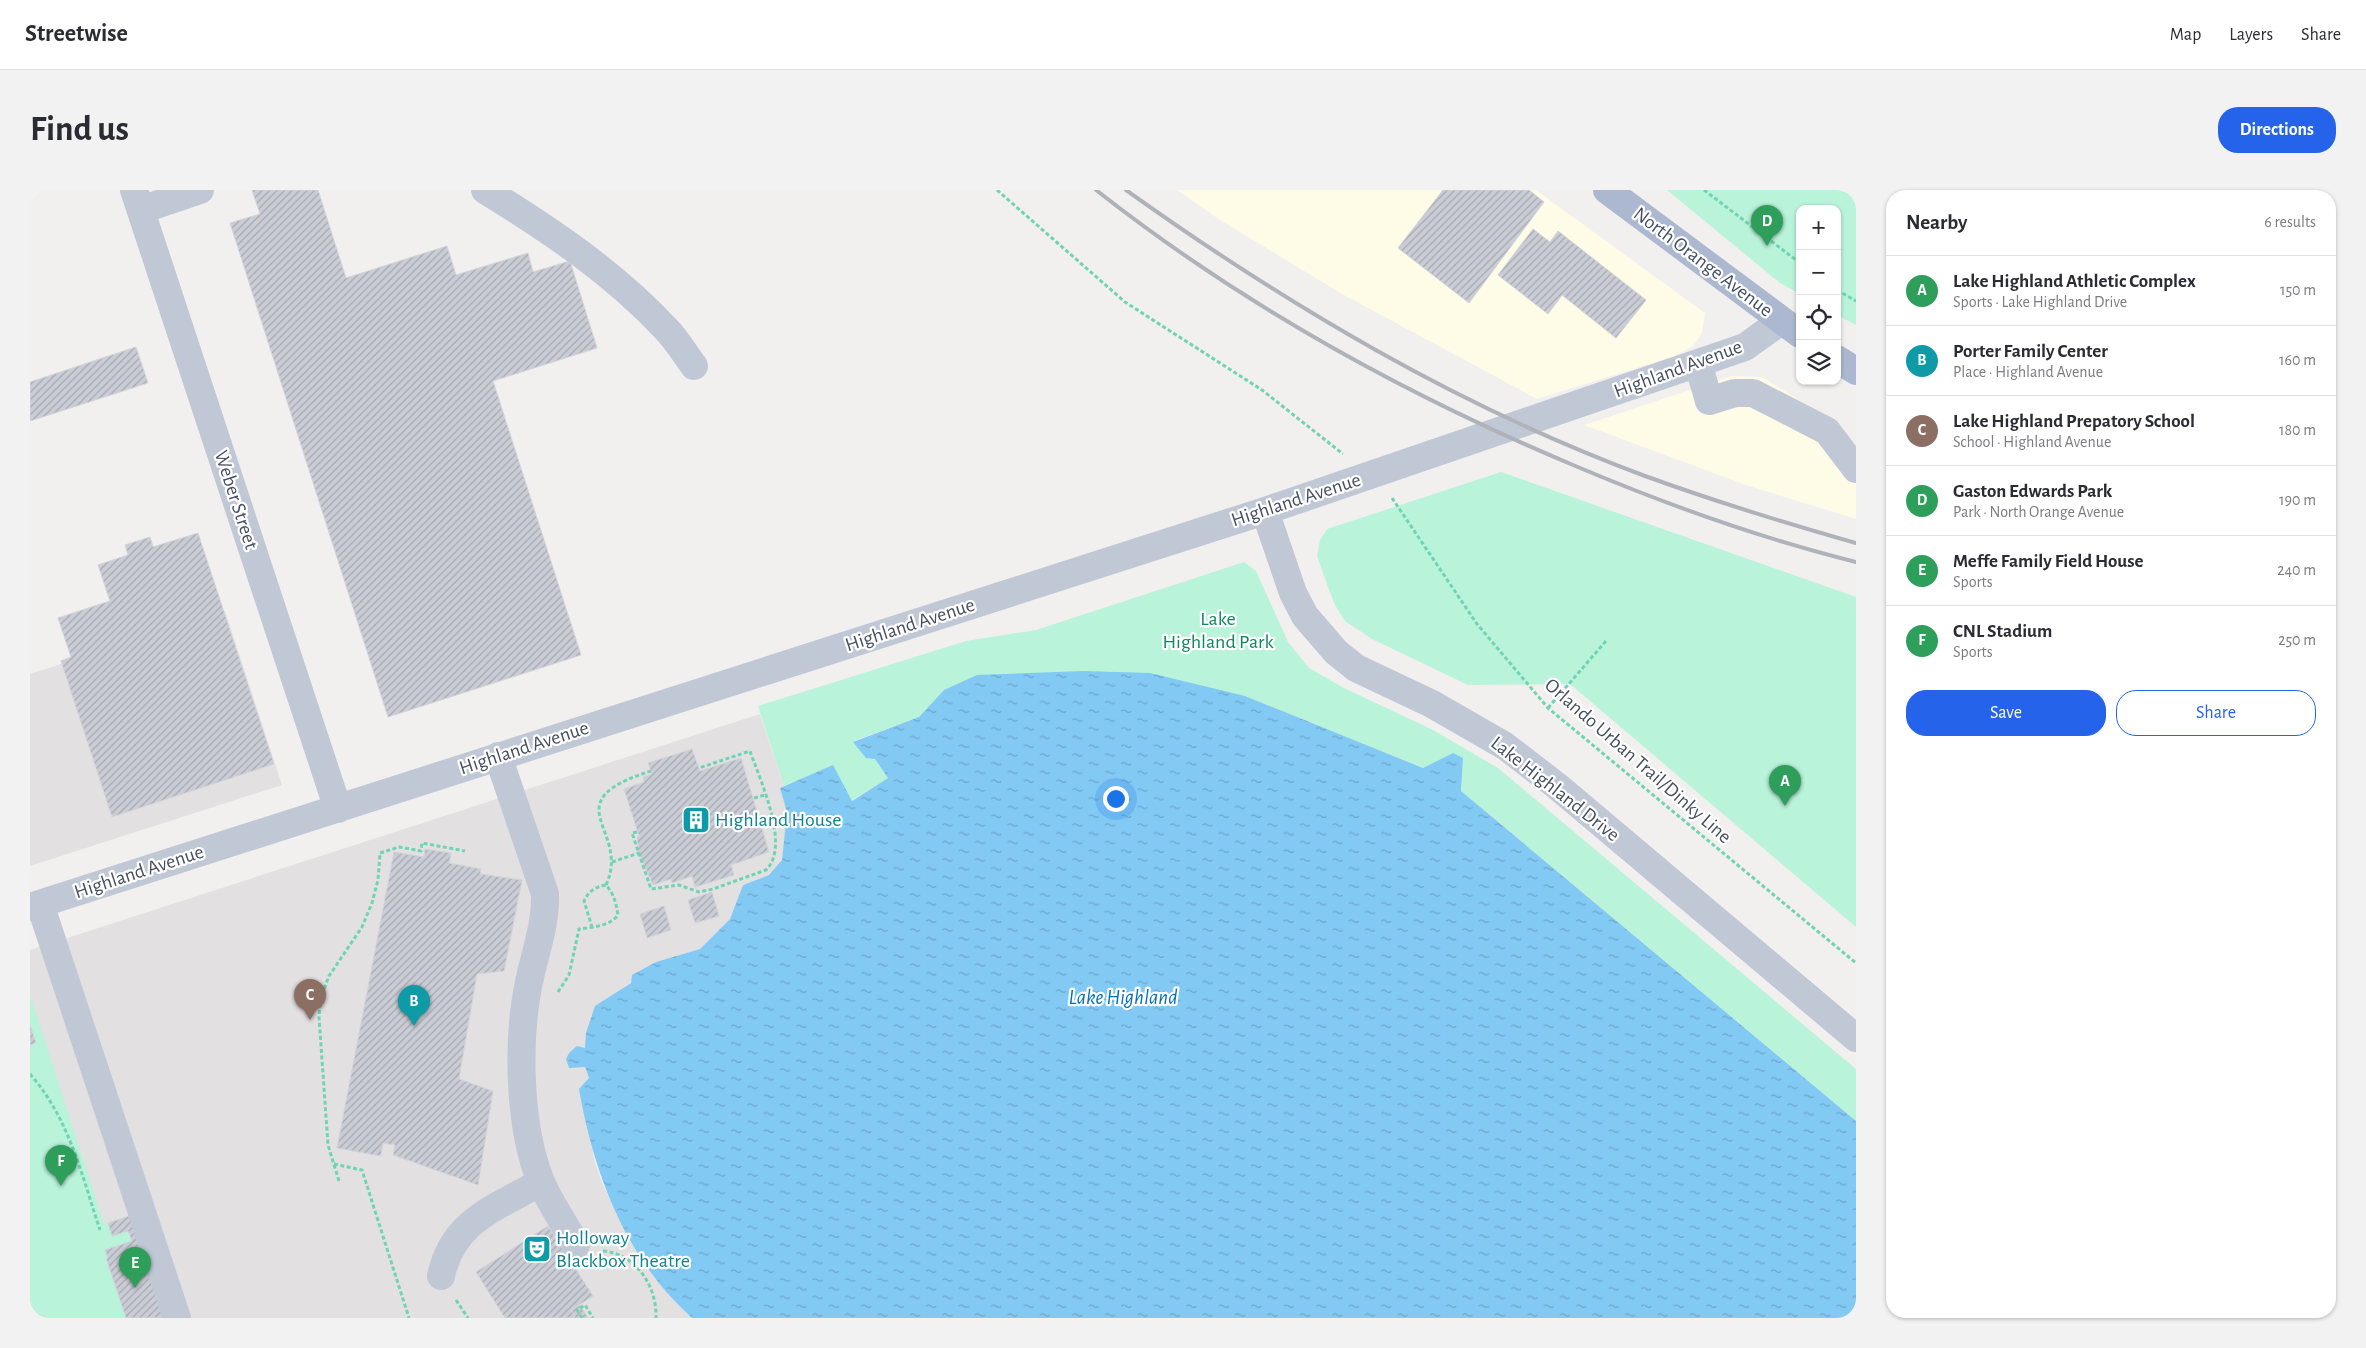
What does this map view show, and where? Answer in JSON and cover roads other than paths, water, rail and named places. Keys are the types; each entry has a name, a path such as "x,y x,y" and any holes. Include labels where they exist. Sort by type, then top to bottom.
{"main road":[{"name":"North Orange Avenue","path":"1607,190 1791,328"},
{"path":"1841,362 1856,371"}],"street":[{"path":"138,200 200,190"},
{"path":"484,190 542,225 590,260 668,330 694,366"},
{"name":"Weber Street","path":"138,200 338,809"},
{"name":"Highland Avenue","path":"35,906 1265,511 1745,347 1791,328"},
{"path":"1698,363 1709,401 1735,393 1753,393 1827,431 1856,468"},
{"name":"Lake Highland Drive","path":"1265,511 1293,593 1305,616 1336,652 1356,668 1432,704 1505,746 1557,786 1856,1038"},
{"path":"498,756 545,894 546,911 528,987 522,1034 523,1102 533,1154 541,1182 586,1248"},
{"path":"35,906 177,1318"},
{"path":"441,1276 445,1259 457,1237 473,1220 541,1182"}],"water":[{"name":"Lake Highland","path":"1083,671 1150,673 1245,696 1423,768 1453,753 1463,758 1461,791 1856,1121 1856,1318 692,1318 669,1295 631,1242 616,1214 594,1153 579,1089 589,1078 585,1067 569,1068 566,1059 569,1053 577,1046 585,1048 586,1033 595,1006 631,983 632,975 656,962 700,949 730,919 743,885 769,875 782,860 787,812 780,788 833,765 852,801 888,778 875,759 866,758 853,742 919,717 944,690 977,675"}],"railway":[{"path":"1096,190 1151,232 1266,308 1386,377 1448,408 1573,465 1677,507 1748,531 1856,562"},
{"path":"1126,190 1249,274 1312,313 1441,386 1576,449 1645,476 1803,528 1856,543"}],"place":[{"name":"Gaston Edwards Park","path":"1767,246"},
{"name":"Lake Highland Athletic Complex","path":"1785,806"},
{"name":"Highland House","path":"696,820"},
{"name":"Lake Highland Prepatory School","path":"310,1020"},
{"name":"Porter Family Center","path":"414,1026"},
{"name":"CNL Stadium","path":"61,1186"},
{"name":"Holloway Blackbox Theatre","path":"537,1249"},
{"name":"Meffe Family Field House","path":"135,1288"}],"park label":[{"name":"Lake Highland Park","path":"1218,630"}]}
